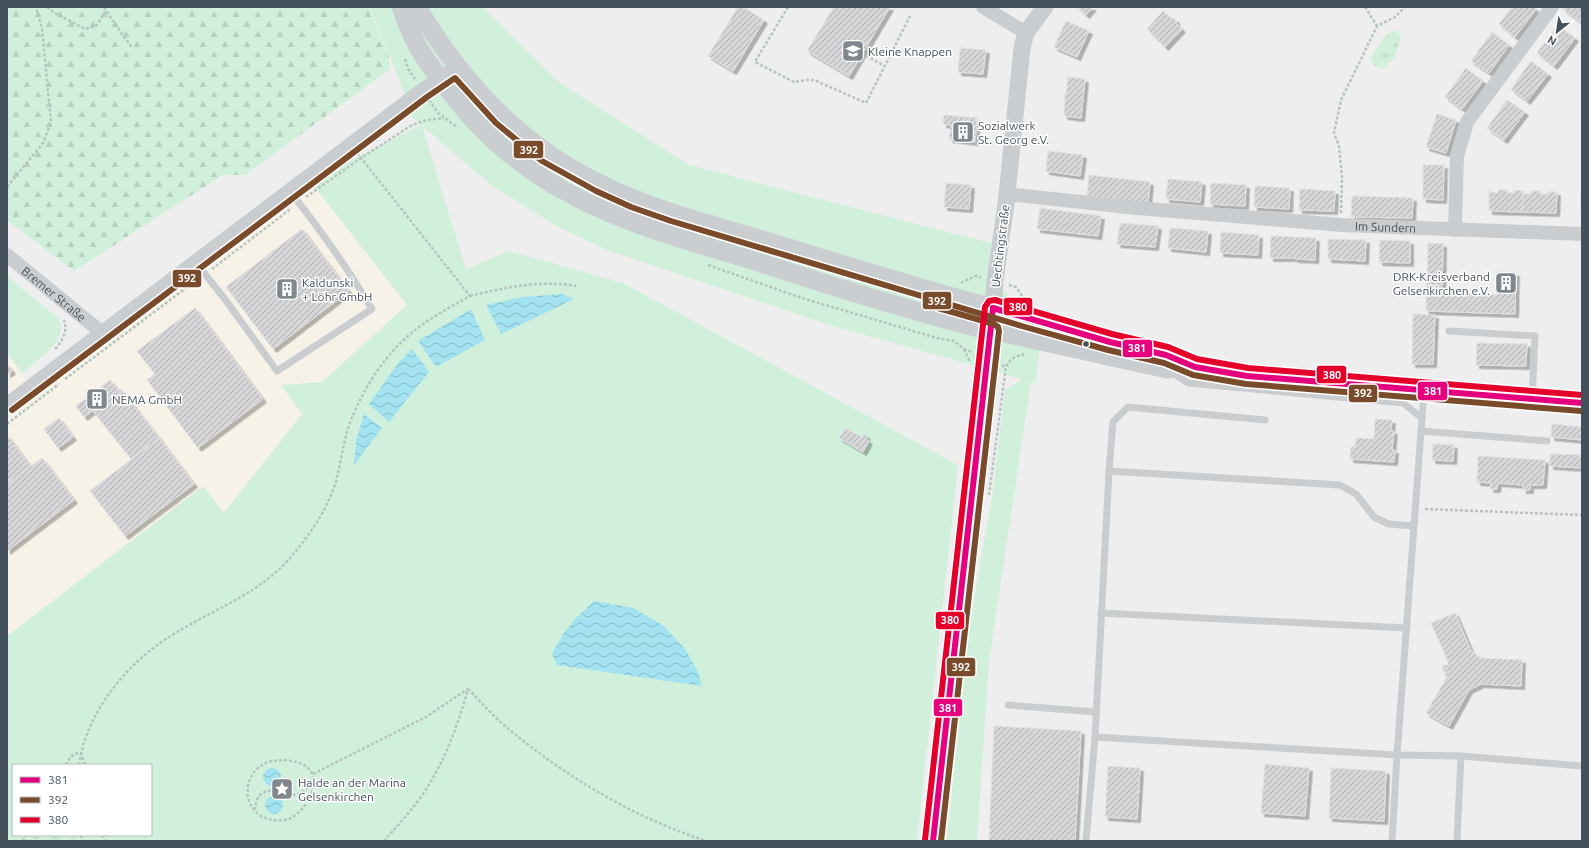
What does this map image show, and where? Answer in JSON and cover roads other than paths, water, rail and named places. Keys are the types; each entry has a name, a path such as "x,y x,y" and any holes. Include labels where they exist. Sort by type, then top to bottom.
{"main road":[{"path":"401,7 419,49 462,107 486,134 537,174 564,191 590,204 659,230 808,278 991,331"},
{"path":"417,7 436,37 458,67 491,106 527,139 547,154 599,184 673,213 993,308"},
{"name":"Uechtingstraße","path":"934,841 993,308"}],"street":[{"path":"983,7 1026,33"},
{"name":"Uechtingstraße","path":"993,308 1007,194 1022,48 1026,33 1045,7"},
{"path":"1455,230 1457,156 1467,122 1552,7"},
{"path":"7,404 422,90 458,67"},
{"name":"Im Sundern","path":"1007,194 1144,208 1341,225 1582,234"},
{"name":"Bremer Straße","path":"7,254 101,332"},
{"path":"993,308 1110,342 1166,355 1195,367 1247,376 1582,403"},
{"path":"991,331 1167,370 1195,367"}],"lane":[{"path":"196,260 277,371 372,308 325,238 289,190"},
{"path":"1449,331 1535,336 1532,400"},
{"path":"1167,370 1188,384 1402,403 1422,418"},
{"path":"1392,841 1424,391"},
{"path":"1086,841 1095,737 1113,422 1128,407 1265,420"},
{"path":"1421,431 1547,441"},
{"path":"1109,471 1340,485 1356,494 1374,517 1389,524 1414,526"},
{"path":"1101,613 1406,628"},
{"path":"1008,705 1096,712"},
{"path":"1095,737 1398,755 1462,756 1582,766"},
{"path":"1457,841 1462,756"}],"water":[{"path":"563,294 574,299 501,334 486,305 522,297"},
{"path":"471,309 485,340 436,367 418,341"},
{"path":"412,349 429,372 389,422 369,404 399,362"},
{"path":"364,414 382,428 354,465 356,441"},
{"path":"594,601 633,608 664,626 685,649 698,672 702,686 557,665 552,654 563,634 576,618"},
{"path":"272,768 278,771 281,777 278,783 272,786 266,783 263,777 266,771"},
{"path":"270,796 278,796 283,801 281,812 278,814 270,814 265,809 265,801"}],"place":[{"name":"Kleine Knappen","path":"853,51"},
{"name":"Sozialwerk St. Georg e.V.","path":"963,132"},
{"name":"DRK-Kreisverband Gelsenkirchen e.V.","path":"1506,283"},
{"name":"Kaldunski + Löhr GmbH","path":"287,289"},
{"name":"NEMA GmbH","path":"97,399"},
{"name":"Halde an der Marina Gelsenkirchen","path":"282,789"}]}
